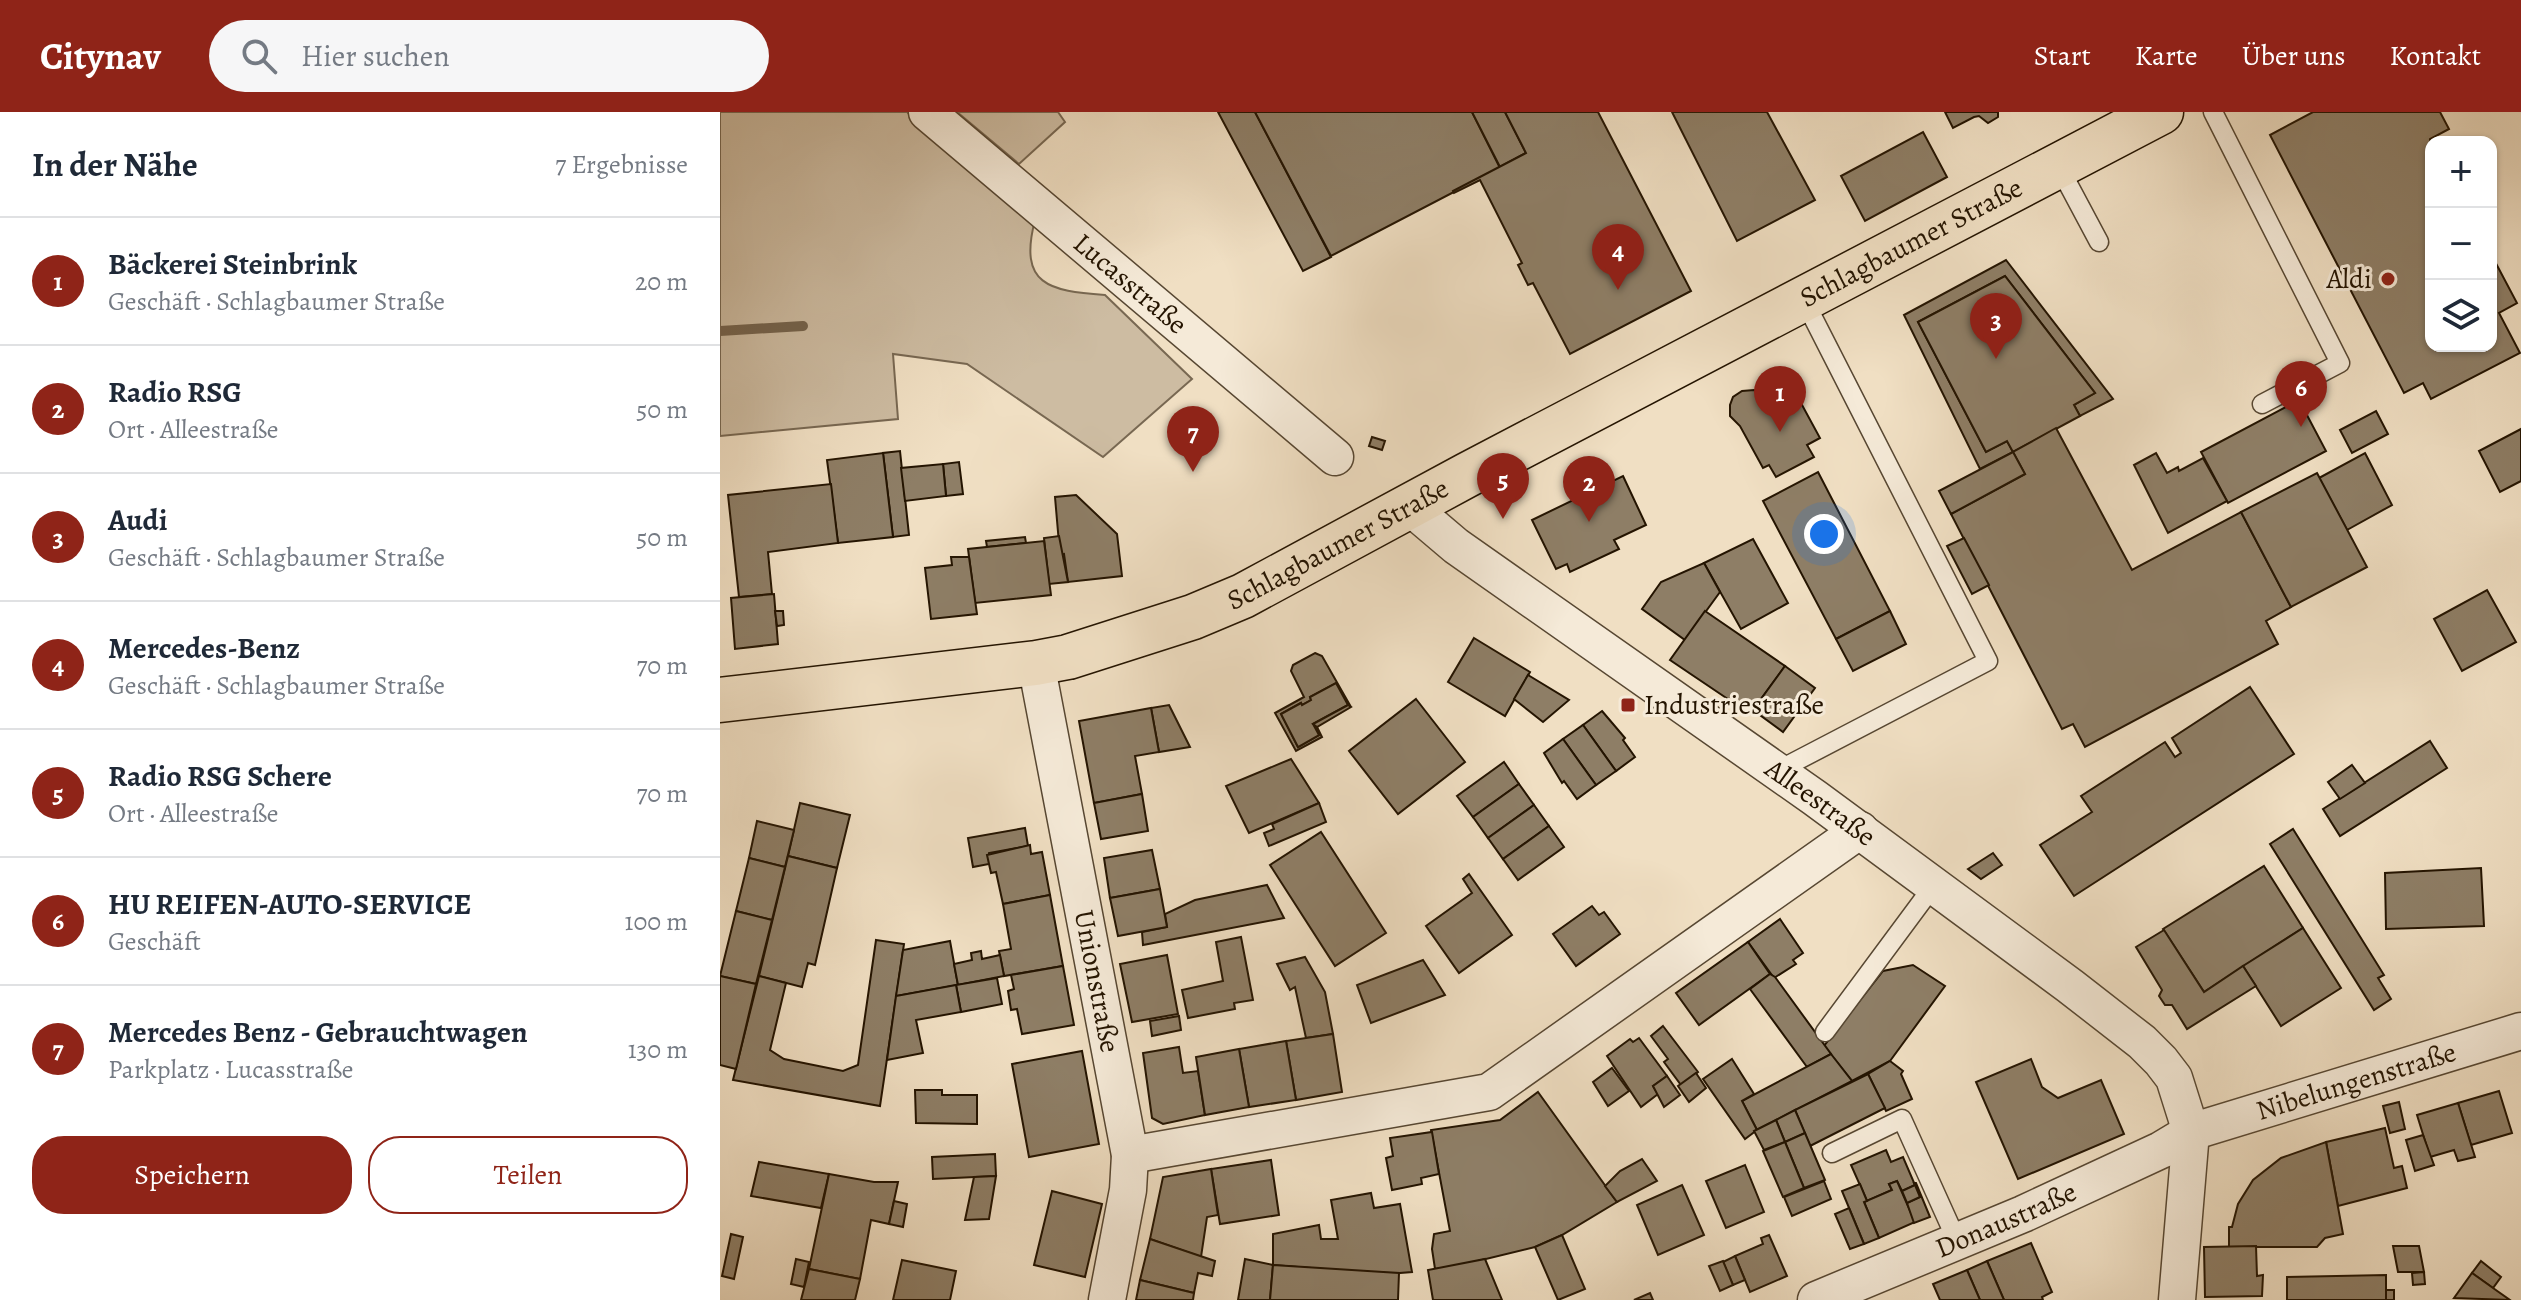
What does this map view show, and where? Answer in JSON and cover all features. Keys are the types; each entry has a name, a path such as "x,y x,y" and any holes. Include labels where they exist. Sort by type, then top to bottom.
{"main road":[{"name":"Schlagbaumer Straße","path":"720,700 1036,663 1068,657 1205,612 1243,596 2161,112"}],"street":[{"name":"Lucasstraße","path":"927,112 1335,457"},
{"name":"Alleestraße","path":"1410,507 1456,546 1860,830 2142,1042 2174,1078 2191,1132"},
{"name":"Unionstraße","path":"1036,663 1130,1155 1128,1190 1107,1300"},
{"path":"1130,1155 1489,1092 1860,830"},
{"name":"Nibelungenstraße","path":"2191,1132 2521,1031"},
{"path":"2177,1300 2191,1132"},
{"name":"Donaustraße","path":"1816,1300 2161,1150 2191,1132"}],"lane":[{"path":"2213,112 2340,363 2262,404"},
{"path":"2059,167 2099,242"},
{"path":"1777,771 1988,661 1804,300"},
{"path":"1825,1032 1934,885"},
{"path":"1832,1153 1902,1119 1957,1241"}],"shaded area":[{"path":"720,112 907,112 1035,220 1031,259 1035,271 1043,280 1068,291 1105,295 1192,379 1103,457 967,364 893,354 898,419 720,436"},
{"path":"957,112 1058,112 1065,122 1019,164"}],"building":[{"path":"1218,112 1255,112 1331,257 1303,271"},
{"path":"1255,112 1472,112 1500,168 1331,256"},
{"path":"1472,112 1505,112 1526,153 1500,167"},
{"path":"1505,112 1598,112 1691,291 1570,354 1533,283 1528,285 1518,265 1522,263 1480,180 1453,191 1526,153"},
{"path":"1672,112 1767,112 1815,200 1737,241"},
{"path":"1945,112 1998,112 1998,117 1988,123 1979,116 1974,117 1953,128"},
{"name":"Aldi","path":"2313,112 2440,112 2449,129 2436,136 2425,136 2425,352 2497,352 2497,265 2517,303 2499,313 2520,353 2431,399 2423,383 2404,393 2270,135"},
{"path":"1923,132 1947,177 1865,221 1841,176"},
{"path":"2006,260 2113,399 2080,416 2074,405 2095,393 2005,276 1918,322 1986,452 2007,441 2013,452 1980,469 1904,315"},
{"path":"2005,276 2095,393 2074,405 2080,416 2013,452 2007,441 1986,452 1918,322"},
{"path":"1789,381 1820,438 1807,445 1814,457 1776,477 1769,465 1763,468 1740,426 1730,416 1730,405 1733,397 1742,391 1754,390 1762,395"},
{"path":"2299,400 2326,451 2228,503 2201,452"},
{"path":"2376,411 2388,434 2352,453 2340,430"},
{"path":"2056,428 2132,570 2241,512 2291,607 2266,621 2278,644 2085,747 2073,724 2062,729 1951,514 2025,474 2013,452"},
{"path":"2521,429 2521,481 2500,492 2479,451"},
{"path":"1372,437 1385,441 1382,450 1369,446"},
{"path":"900,451 909,535 893,537 883,453"},
{"path":"2013,452 2025,474 1951,514 1939,491"},
{"path":"883,453 893,537 838,543 827,460"},
{"path":"2156,453 2167,473 2178,467 2179,471 2203,458 2227,501 2168,533 2134,465"},
{"path":"2365,453 2392,505 2347,530 2319,478"},
{"path":"959,462 963,494 946,496 943,464"},
{"path":"943,464 946,496 905,501 901,468"},
{"path":"1818,472 1890,611 1836,639 1763,501"},
{"path":"2317,473 2367,567 2291,607 2241,512"},
{"path":"1623,476 1646,525 1614,540 1619,549 1570,572 1567,564 1556,569 1532,520"},
{"path":"831,484 838,543 768,552 772,594 739,597 728,495"},
{"path":"1076,495 1117,534 1122,576 1068,582 1064,554 1060,555 1055,497"},
{"path":"1059,536 1068,582 1049,584 1044,538"},
{"path":"1025,537 1026,543 987,547 986,541"},
{"path":"1964,538 1989,585 1972,594 1947,546"},
{"path":"1753,539 1788,603 1741,629 1704,563"},
{"path":"1044,541 1051,595 975,603 968,549"},
{"path":"951,557 969,557 977,614 931,619 925,568 952,565"},
{"path":"1704,563 1720,592 1685,640 1642,609 1661,582"},
{"path":"2487,590 2516,642 2462,671 2434,619"},
{"path":"774,594 778,644 735,649 731,598"},
{"path":"775,611 783,611 784,625 777,626"},
{"path":"1705,611 1785,666 1750,714 1670,660"},
{"path":"1890,611 1906,644 1853,671 1836,639"},
{"path":"1474,638 1530,672 1505,716 1448,682"},
{"path":"1315,653 1322,656 1351,707 1336,683 1310,697 1311,700 1281,714 1298,747 1319,735 1313,724 1322,737 1296,751 1275,713 1304,697 1291,671 1293,665"},
{"path":"1785,666 1815,688 1783,732 1753,710"},
{"path":"1528,675 1569,700 1543,722 1514,699"},
{"path":"1336,683 1348,705 1313,724 1319,735 1298,747 1281,714 1311,700 1310,697"},
{"path":"2250,687 2294,754 2074,896 2040,845 2092,812 2081,796 2165,742 2175,757 2181,753 2172,738"},
{"path":"1416,699 1465,762 1398,814 1349,751"},
{"path":"1169,705 1190,747 1159,752 1151,708"},
{"path":"1348,705 1351,707 1317,727 1313,724"},
{"path":"1151,708 1159,752 1135,756 1142,794 1094,803 1079,721"},
{"path":"1602,711 1625,738 1623,740 1635,757 1616,771 1583,725"},
{"path":"1583,725 1616,771 1596,785 1563,739"},
{"path":"1563,739 1596,785 1577,799 1564,781 1562,783 1544,753"},
{"path":"2430,741 2447,768 2340,836 2323,809"},
{"path":"1291,759 1319,803 1249,833 1226,786"},
{"path":"1504,762 1519,784 1473,817 1457,796"},
{"path":"2352,765 2365,783 2340,799 2328,782"},
{"path":"1519,784 1534,805 1488,838 1473,817"},
{"path":"1142,794 1148,831 1101,839 1094,803"},
{"path":"800,803 850,815 837,868 788,856"},
{"path":"1319,803 1326,822 1269,846 1264,833 1274,829 1272,824"},
{"path":"1534,805 1549,826 1503,859 1488,838"},
{"path":"757,821 794,830 785,867 749,858"},
{"path":"1549,826 1564,847 1518,880 1503,859"},
{"path":"1025,828 1028,846 989,853 989,864 973,867 968,838"},
{"path":"2293,829 2384,975 2378,978 2391,999 2374,1010 2270,844"},
{"path":"1321,832 1386,933 1335,966 1270,865"},
{"path":"1030,845 1031,854 1042,852 1050,895 1003,904 996,872 991,873 987,855"},
{"path":"1152,850 1160,889 1110,898 1104,858"},
{"path":"1993,853 2002,865 1981,879 1968,869"},
{"path":"788,856 837,868 815,965 808,963 802,987 759,976"},
{"path":"749,858 785,867 772,920 736,911"},
{"path":"2264,866 2303,928 2204,992 2163,929"},
{"path":"2481,868 2484,926 2386,929 2385,873"},
{"path":"1469,874 1512,935 1459,973 1426,926 1472,893 1463,879"},
{"path":"1267,885 1284,918 1143,945 1142,932 1167,927 1165,914 1195,900"},
{"path":"1160,889 1167,927 1118,936 1110,898"},
{"path":"1050,895 1063,966 1004,976 999,951 1011,949 1003,904"},
{"path":"1592,906 1599,915 1604,912 1620,934 1576,966 1553,934"},
{"path":"736,911 772,920 756,984 720,976"},
{"path":"1780,919 1803,953 1793,960 1796,964 1774,978 1748,942"},
{"path":"2303,928 2341,988 2281,1026 2243,966"},
{"path":"2164,930 2204,992 2243,966 2256,986 2187,1029 2172,1005 2165,1005 2159,996 2162,990 2136,947"},
{"path":"1241,937 1253,1000 1234,1003 1235,1009 1188,1018 1182,990 1223,981 1216,942"},
{"path":"876,940 904,944 880,1106 733,1080 759,976 786,983 770,1050 784,1059 843,1071 858,1065"},
{"path":"950,941 958,985 896,996 903,950"},
{"path":"1748,942 1770,974 1699,1025 1676,993"},
{"path":"981,951 982,959 1000,955 1004,976 958,985 954,964 972,960 971,953"},
{"path":"1167,955 1178,1014 1132,1022 1120,964"},
{"path":"1305,957 1325,992 1333,1034 1306,1038 1295,987 1290,990 1277,964"},
{"path":"1423,960 1445,995 1371,1023 1357,985"},
{"path":"1913,965 1945,986 1890,1061 1852,1081 1824,1046 1883,971"},
{"path":"1063,966 1074,1025 1022,1034 1017,1009 1011,1010 1008,991 1014,989 1011,975"},
{"path":"1770,974 1831,1054 1807,1067 1750,989"},
{"path":"720,976 756,984 736,1069 720,1065"},
{"path":"997,978 1002,1004 961,1012 956,985"},
{"path":"956,985 961,1012 916,1020 923,1053 887,1060 896,996"},
{"path":"1179,1016 1181,1030 1152,1036 1150,1021"},
{"path":"1663,1026 1698,1072 1681,1085 1664,1062 1668,1059 1651,1036"},
{"path":"1333,1034 1342,1092 1296,1100 1286,1041"},
{"path":"1639,1038 1667,1076 1653,1086 1658,1094 1641,1107 1607,1056 1630,1039 1633,1042"},
{"path":"1286,1041 1296,1100 1249,1107 1239,1049"},
{"path":"1179,1047 1183,1073 1198,1071 1205,1115 1163,1124 1152,1118 1143,1053"},
{"path":"1239,1049 1249,1107 1205,1115 1196,1057"},
{"path":"1082,1051 1099,1144 1029,1157 1012,1064"},
{"path":"1831,1054 1852,1081 1757,1130 1742,1101"},
{"path":"1732,1059 1754,1094 1742,1101 1757,1130 1745,1139 1703,1079"},
{"path":"2031,1059 2042,1087 2058,1098 2101,1080 2124,1134 2018,1179 1976,1082"},
{"path":"1890,1061 1903,1071 1901,1074 1912,1099 1886,1111 1868,1074"},
{"path":"1612,1068 1629,1091 1608,1106 1593,1082"},
{"path":"1696,1073 1706,1088 1689,1102 1678,1086"},
{"path":"1868,1074 1885,1108 1810,1146 1795,1110"},
{"path":"1667,1076 1680,1095 1664,1107 1653,1086"},
{"path":"915,1090 942,1090 942,1095 977,1095 977,1124 916,1123"},
{"path":"2499,1091 2512,1133 2471,1145 2458,1103"},
{"path":"1538,1092 1617,1202 1562,1235 1535,1247 1435,1269 1432,1249 1434,1234 1450,1231 1431,1130 1500,1120"},
{"path":"2399,1102 2405,1129 2390,1133 2383,1106"},
{"path":"2458,1103 2475,1157 2458,1161 2454,1150 2430,1157 2417,1115"},
{"path":"1795,1110 1805,1133 1785,1142 1776,1120"},
{"path":"1776,1120 1785,1142 1764,1150 1754,1131"},
{"path":"2385,1128 2394,1168 2402,1166 2407,1188 2338,1206 2326,1142"},
{"path":"1432,1132 1439,1174 1421,1178 1422,1184 1392,1190 1386,1158 1393,1156 1390,1138"},
{"path":"1805,1133 1825,1180 1804,1188 1785,1142"},
{"path":"2423,1135 2434,1165 2415,1171 2406,1140"},
{"path":"1785,1142 1804,1188 1783,1197 1763,1151"},
{"path":"2326,1142 2343,1234 2325,1238 2317,1247 2229,1247 2229,1227 2232,1227 2238,1204 2253,1180 2281,1158"},
{"path":"1886,1150 1891,1162 1903,1157 1915,1185 1902,1191 1897,1181 1889,1184 1892,1190 1867,1201 1851,1165"},
{"path":"995,1154 996,1176 933,1179 932,1157"},
{"path":"1642,1159 1657,1181 1617,1202 1605,1186 1620,1171"},
{"path":"1271,1160 1279,1215 1220,1224 1211,1169"},
{"path":"759,1162 829,1174 821,1208 751,1196"},
{"path":"1745,1165 1764,1212 1726,1228 1706,1181"},
{"path":"1211,1169 1218,1215 1207,1217 1201,1257 1150,1239 1163,1177"},
{"path":"829,1174 874,1182 898,1182 889,1224 871,1220 860,1279 809,1269"},
{"path":"996,1176 989,1219 965,1220 974,1177"},
{"path":"1824,1181 1831,1199 1792,1216 1784,1197"},
{"path":"1897,1181 1915,1222 1879,1238 1864,1202 1892,1190 1889,1184"},
{"path":"1914,1183 1930,1217 1914,1223 1907,1203 1920,1197"},
{"path":"1860,1184 1879,1238 1864,1244 1842,1191"},
{"path":"1682,1185 1704,1235 1658,1255 1637,1205"},
{"path":"1915,1185 1920,1197 1907,1203 1902,1191"},
{"path":"1052,1191 1102,1204 1085,1277 1034,1265"},
{"path":"1371,1193 1374,1208 1400,1204 1412,1272 1387,1274 1273,1265 1273,1234 1319,1225 1321,1239 1338,1239 1331,1200"},
{"path":"894,1201 907,1204 903,1227 889,1224"},
{"path":"1849,1208 1864,1244 1850,1249 1835,1214"},
{"path":"731,1234 743,1237 734,1279 722,1276"},
{"path":"1562,1235 1585,1289 1558,1300 1535,1247"},
{"path":"1769,1235 1787,1276 1750,1292 1735,1256 1763,1244 1761,1238"},
{"path":"1150,1239 1215,1261 1212,1276 1198,1273 1194,1293 1140,1280"},
{"path":"2031,1243 2052,1292 2042,1297 2043,1300 2004,1300 1987,1261"},
{"path":"2256,1246 2257,1276 2263,1275 2262,1296 2205,1297 2204,1247"},
{"path":"2393,1246 2419,1246 2424,1272 2398,1272"},
{"path":"1735,1256 1745,1280 1733,1285 1723,1262"},
{"path":"796,1259 809,1262 804,1287 791,1284"},
{"path":"1245,1259 1273,1265 1270,1300 1238,1300"},
{"path":"1485,1259 1502,1300 1433,1300 1428,1270"},
{"path":"902,1260 956,1271 950,1300 893,1300"},
{"path":"1723,1261 1733,1285 1720,1291 1709,1266"},
{"path":"1987,1261 2004,1300 1980,1300 1967,1270"},
{"path":"2481,1261 2501,1277 2493,1288 2472,1273"},
{"path":"1273,1265 1399,1273 1398,1300 1270,1300"},
{"path":"809,1269 860,1279 855,1300 801,1300"},
{"path":"1967,1270 1980,1300 1940,1300 1933,1284"},
{"path":"2424,1272 2425,1284 2413,1285 2412,1273"},
{"path":"2472,1273 2493,1288 2510,1300 2454,1298"},
{"path":"2386,1275 2386,1300 2287,1300 2287,1277"},
{"path":"1140,1280 1194,1293 1193,1300 1136,1300"},
{"path":"2386,1290 2394,1290 2394,1300 2386,1300"},
{"path":"1650,1293 1653,1300 1634,1300"}],"waterway":[{"path":"720,331 803,326"}],"place":[{"name":"Aldi","path":"2388,279"},
{"name":"Mercedes-Benz","path":"1618,290"},
{"name":"Audi","path":"1996,359"},
{"name":"HU REIFEN-AUTO-SERVICE","path":"2301,427"},
{"name":"Bäckerei Steinbrink","path":"1780,432"},
{"name":"Mercedes Benz - Gebrauchtwagen","path":"1193,472"},
{"name":"Radio RSG Schere","path":"1503,519"},
{"name":"Radio RSG","path":"1589,522"},
{"name":"Industriestraße","path":"1628,705"}]}
